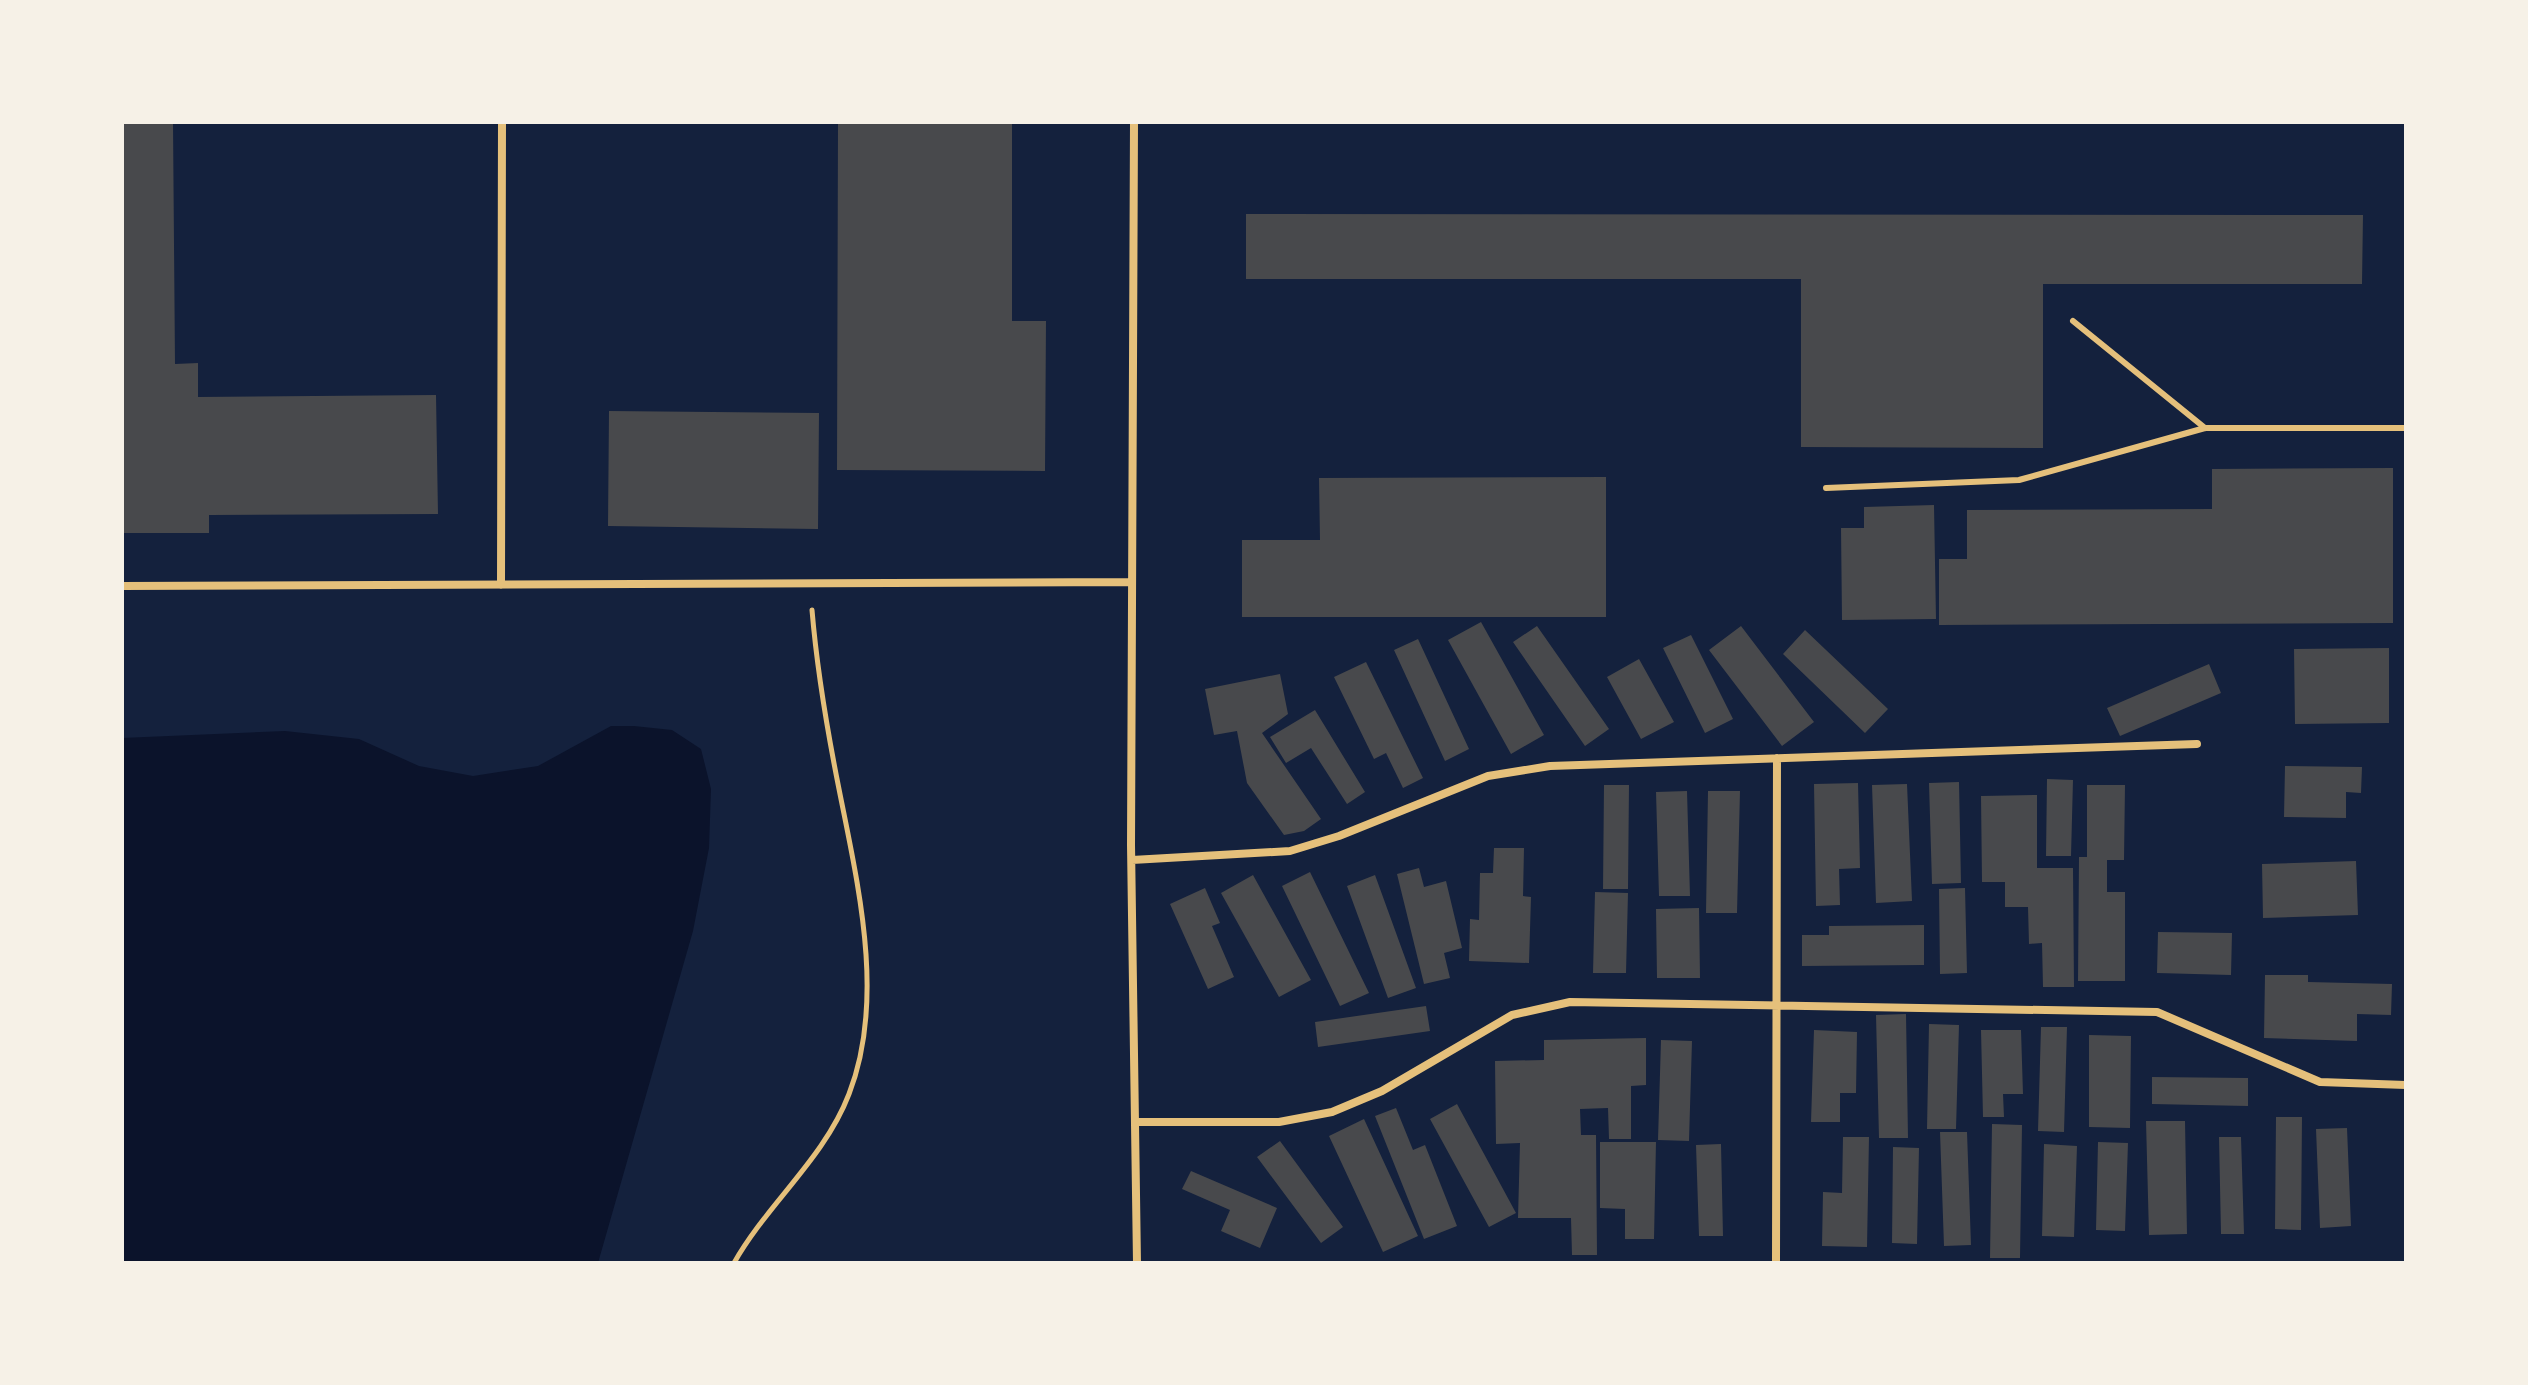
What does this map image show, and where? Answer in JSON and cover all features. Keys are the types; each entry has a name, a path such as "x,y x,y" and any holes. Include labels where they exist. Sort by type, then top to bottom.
{"street":[{"path":"501,585 502,122"},
{"path":"1134,122 1131,582 1137,1263"},
{"path":"122,586 1131,582"},
{"path":"1132,860 1290,851 1339,836 1488,776 1535,768 2197,744"},
{"path":"1776,1263 1777,758"},
{"path":"1135,1122 1279,1122 1332,1112 1382,1091 1512,1015 1570,1002 2157,1012 2320,1082 2406,1085"}],"lane":[{"path":"2073,321 2205,428"},
{"path":"1826,488 2019,480 2205,428 2406,428"}],"path":[{"path":"734,1263 770,1210 817,1155 848,1096 863,1042 865,935 819,679 810,585"}],"water":[{"path":"611,726 672,730 701,749 711,789 709,848 693,931 598,1263 122,1263 122,738 285,731 359,739 419,766 473,776 538,766"}],"building":[{"path":"122,122 173,122 175,364 198,363 198,397 436,395 438,514 209,515 209,533 122,533"},
{"path":"838,122 1012,122 1012,321 1046,321 1045,471 837,470"},
{"path":"1246,214 2363,215 2362,284 2043,284 2043,448 1801,447 1801,279 1246,279"},
{"path":"609,411 819,413 818,529 608,526"},
{"path":"2393,468 2393,623 1939,625 1939,559 1967,559 1967,510 2212,509 2212,469"},
{"path":"1606,477 1606,617 1242,617 1242,540 1320,540 1319,478"},
{"path":"1934,505 1936,619 1842,620 1841,528 1864,528 1864,507"},
{"path":"1481,622 1544,735 1511,754 1448,640"},
{"path":"1537,626 1609,729 1585,746 1513,642"},
{"path":"1741,626 1814,722 1782,746 1709,650"},
{"path":"1805,630 1888,709 1865,733 1783,654"},
{"path":"1691,635 1733,719 1705,733 1663,648"},
{"path":"1418,639 1469,749 1445,761 1394,650"},
{"path":"2389,648 2389,723 2295,724 2294,649"},
{"path":"1639,659 1674,722 1641,739 1607,677"},
{"path":"1366,662 1423,778 1403,788 1386,753 1374,759 1334,677"},
{"path":"2209,664 2221,693 2120,736 2107,708"},
{"path":"1280,674 1288,714 1262,733 1321,819 1304,831 1284,835 1247,783 1237,731 1214,735 1205,689"},
{"path":"1315,710 1365,792 1347,804 1311,748 1286,763 1270,737"},
{"path":"2285,766 2362,767 2361,793 2346,792 2346,818 2284,817"},
{"path":"2047,779 2073,780 2071,856 2046,856"},
{"path":"1959,782 1961,883 1932,884 1929,783"},
{"path":"1858,783 1860,868 1839,869 1840,905 1816,906 1814,784"},
{"path":"1907,784 1912,901 1876,903 1872,785"},
{"path":"1604,785 1629,785 1628,889 1603,889"},
{"path":"2087,785 2125,785 2124,860 2107,860 2107,892 2125,892 2125,981 2078,981 2079,857 2087,857"},
{"path":"1687,791 1690,896 1659,896 1656,792"},
{"path":"1708,791 1740,791 1737,913 1706,913"},
{"path":"2037,795 2037,868 2073,868 2074,987 2043,987 2042,943 2029,944 2028,907 2005,907 2005,882 1982,882 1981,796"},
{"path":"1494,848 1524,848 1523,896 1531,897 1529,963 1469,961 1470,919 1479,920 1480,873 1493,873"},
{"path":"2356,861 2358,915 2263,918 2262,864"},
{"path":"1419,868 1424,887 1446,881 1462,948 1444,953 1450,978 1424,984 1397,874"},
{"path":"1310,872 1369,993 1340,1006 1282,886"},
{"path":"1253,875 1311,980 1279,997 1221,893"},
{"path":"1375,875 1416,988 1388,998 1347,886"},
{"path":"1205,888 1220,923 1212,926 1234,977 1208,989 1170,904"},
{"path":"1965,888 1967,973 1940,974 1939,889"},
{"path":"1595,892 1628,893 1626,973 1593,973"},
{"path":"1699,908 1700,978 1657,978 1656,909"},
{"path":"1924,925 1924,965 1802,966 1802,935 1829,935 1829,926"},
{"path":"2158,932 2232,933 2231,975 2157,973"},
{"path":"2265,975 2308,975 2308,982 2392,984 2391,1015 2357,1014 2357,1041 2264,1038"},
{"path":"1426,1006 1430,1031 1318,1047 1315,1022"},
{"path":"1906,1014 1908,1138 1879,1138 1876,1015"},
{"path":"1929,1024 1959,1025 1956,1129 1927,1129"},
{"path":"2041,1027 2067,1027 2064,1132 2038,1131"},
{"path":"1814,1030 1857,1032 1856,1093 1840,1093 1840,1122 1811,1122"},
{"path":"1981,1030 2021,1030 2023,1094 2003,1094 2004,1117 1983,1117"},
{"path":"2089,1035 2131,1036 2130,1128 2089,1127"},
{"path":"1646,1038 1646,1085 1631,1086 1631,1139 1609,1139 1608,1108 1580,1109 1581,1135 1596,1135 1597,1255 1572,1255 1571,1218 1518,1218 1520,1143 1496,1144 1495,1061 1544,1060 1544,1040"},
{"path":"1661,1040 1692,1041 1689,1141 1658,1140"},
{"path":"2152,1077 2248,1078 2248,1106 2152,1104"},
{"path":"1457,1104 1516,1213 1489,1227 1430,1119"},
{"path":"1396,1108 1413,1150 1425,1145 1457,1226 1424,1239 1375,1116"},
{"path":"2276,1117 2302,1117 2301,1230 2275,1229"},
{"path":"1364,1119 1418,1236 1383,1252 1329,1136"},
{"path":"2146,1121 2185,1121 2187,1234 2149,1235"},
{"path":"1992,1124 2022,1125 2020,1258 1990,1258"},
{"path":"2347,1128 2351,1226 2320,1228 2316,1129"},
{"path":"1940,1132 1967,1132 1971,1245 1944,1246"},
{"path":"1843,1137 1869,1137 1867,1247 1822,1246 1823,1192 1842,1193"},
{"path":"2219,1137 2241,1137 2244,1234 2221,1234"},
{"path":"1280,1141 1343,1227 1321,1243 1257,1157"},
{"path":"1600,1142 1656,1142 1654,1239 1625,1239 1625,1209 1600,1208"},
{"path":"2098,1142 2128,1143 2125,1231 2096,1230"},
{"path":"1721,1144 1723,1236 1699,1236 1696,1145"},
{"path":"2044,1144 2077,1146 2074,1237 2042,1236"},
{"path":"1893,1147 1919,1148 1917,1244 1892,1243"},
{"path":"1191,1171 1277,1208 1260,1248 1221,1231 1230,1210 1182,1189"}]}
